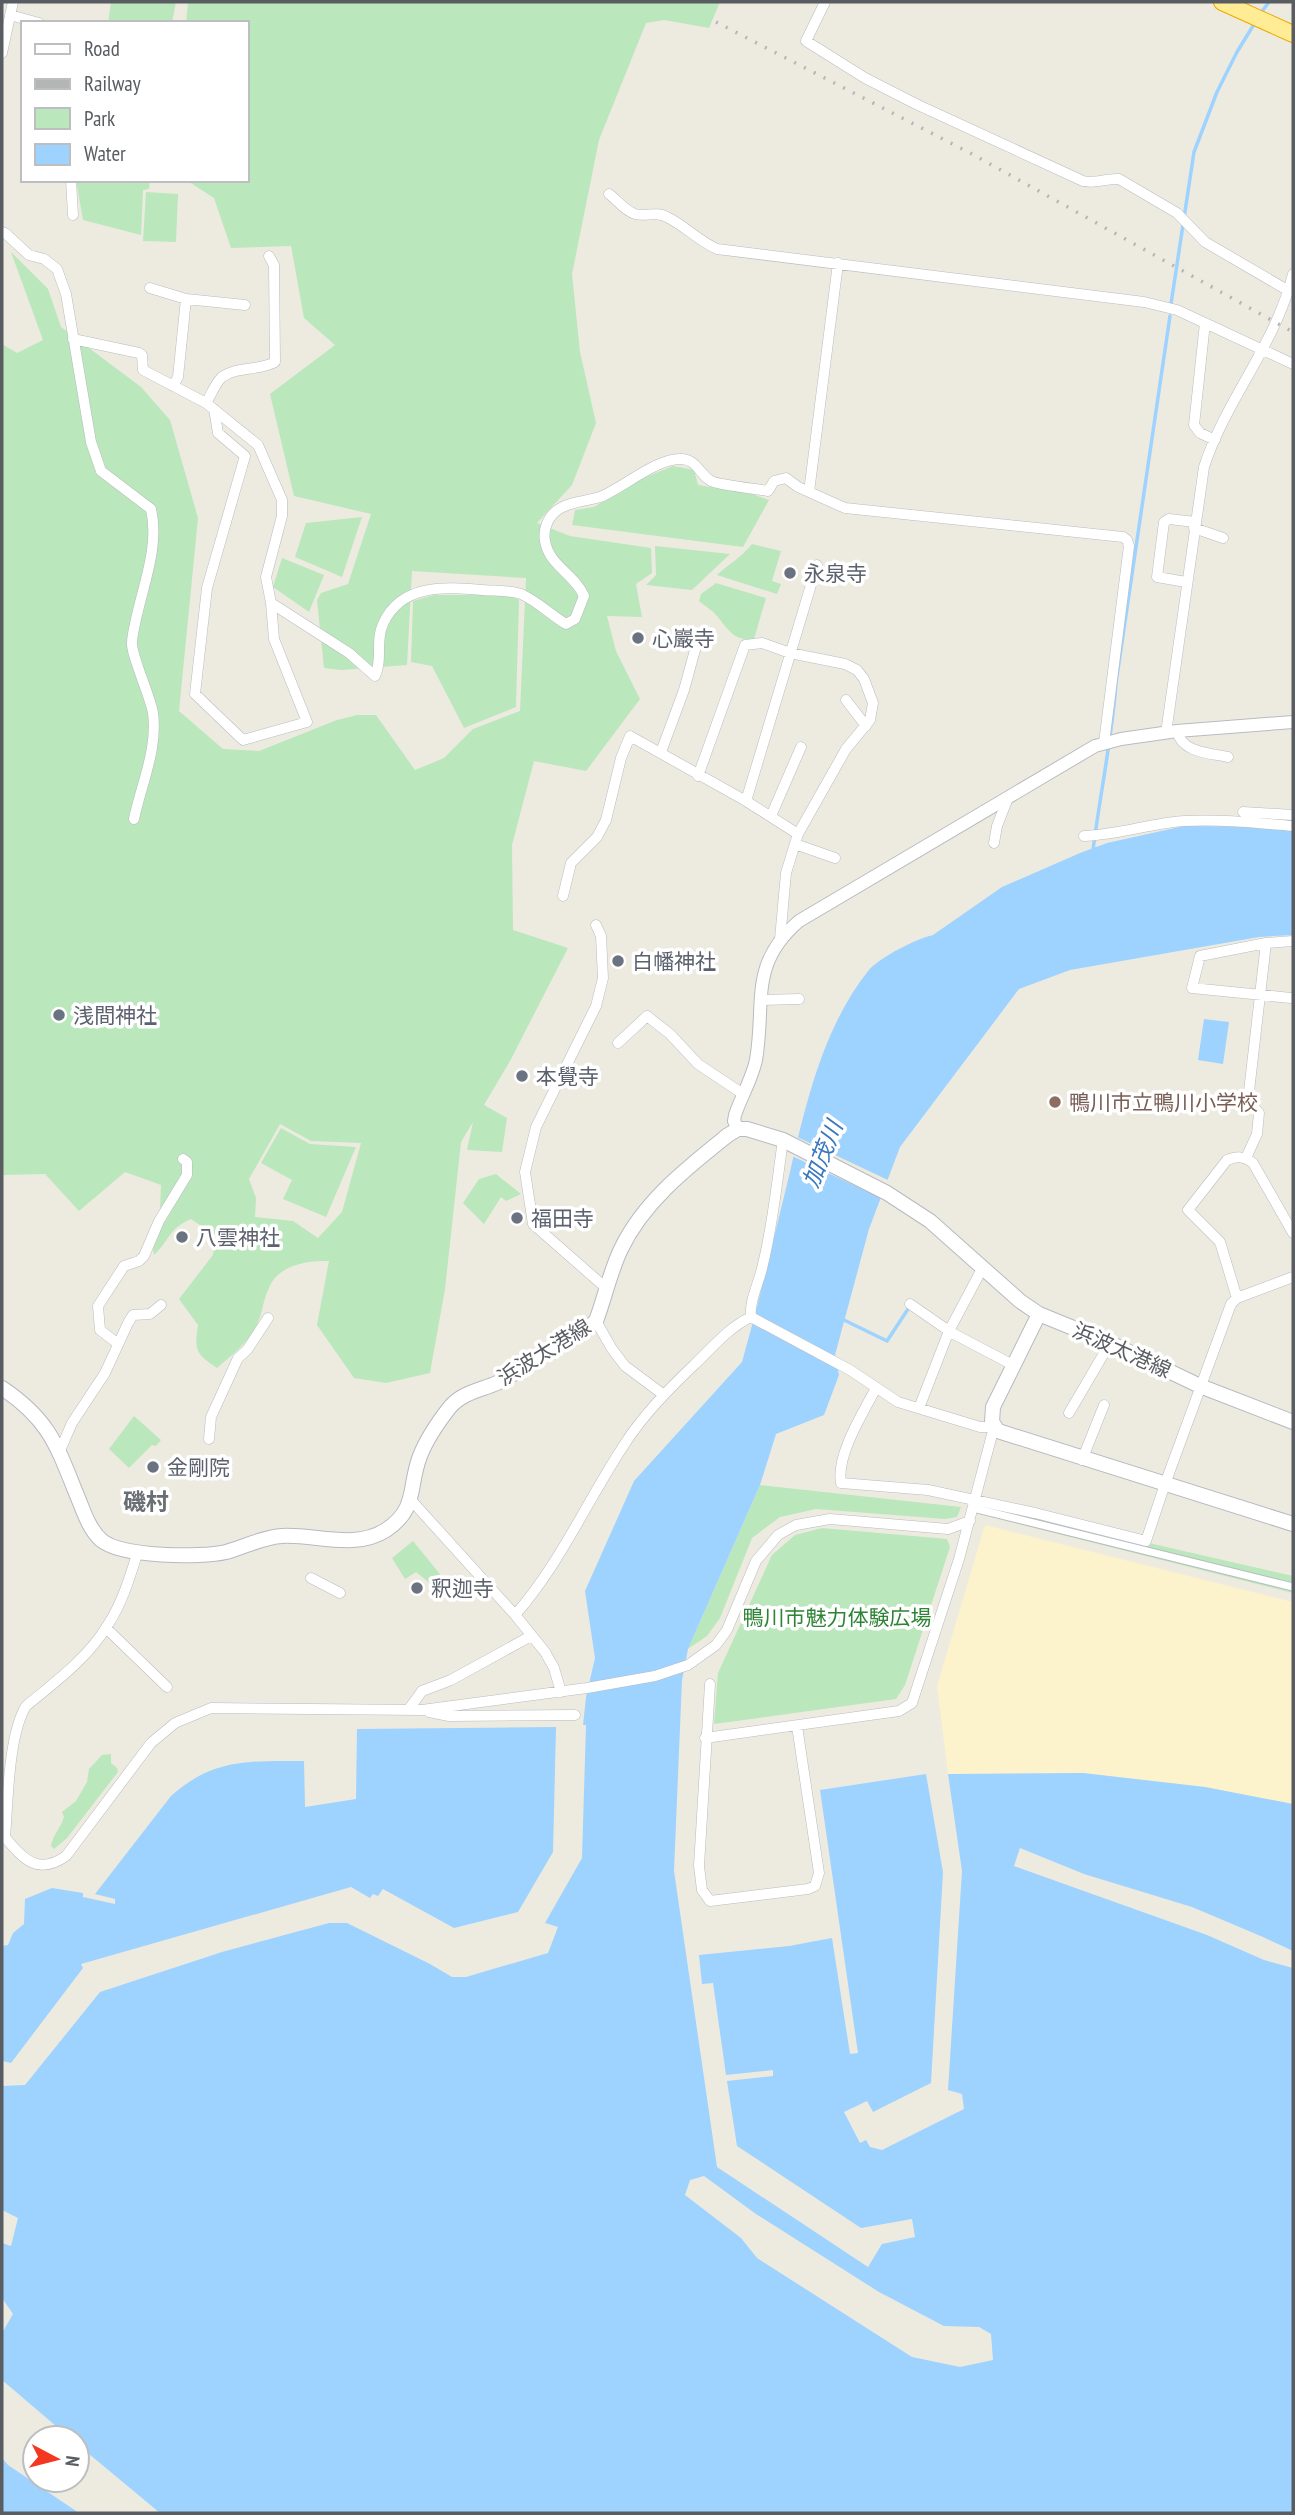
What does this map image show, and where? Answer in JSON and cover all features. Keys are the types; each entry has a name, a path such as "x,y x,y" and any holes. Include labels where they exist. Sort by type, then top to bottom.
{"highway":[{"path":"1222,2 1293,34"}],"main road":[{"name":"浜波太港線","path":"2,1388 36,1415 59,1453 91,1528 108,1544 138,1551 196,1557 226,1552 271,1537 363,1540 376,1536 406,1512 420,1457 431,1434 453,1404 462,1396 508,1377 548,1349 596,1321 620,1249 638,1220 653,1201 699,1158 738,1129 757,1131 786,1142 887,1193 930,1221 1020,1301 1039,1314 1110,1343 1200,1386 1293,1422"},
{"path":"1039,1314 993,1407 994,1427 1007,1435 1083,1460 1293,1524"}],"street":[{"path":"2,53 13,2"},
{"path":"825,2 806,41 865,78 1083,181 1091,183 1119,179 1177,213 1205,242 1289,291"},
{"path":"10,15 32,21"},
{"path":"71,182 74,215"},
{"path":"609,194 637,215 664,215 689,228 718,249 1097,295 1164,306 1293,364"},
{"path":"2,232 29,255 44,259 57,269 66,294 91,442 102,471 152,509 155,535 131,645 154,717 150,758 134,819"},
{"path":"73,340 139,353 142,355 143,370 210,406 258,445 282,499 282,516 266,577 274,639 307,722 243,740 195,694 207,588 245,456 218,433 210,406 220,379 230,373 266,367 275,362 274,265 268,256"},
{"path":"809,492 838,263"},
{"path":"1171,732 1186,582 1201,479 1215,439 1278,323 1293,274"},
{"path":"150,288 186,299 245,305"},
{"path":"173,386 178,377 186,299"},
{"path":"1205,323 1194,425 1200,433 1215,439"},
{"path":"271,603 349,653 375,676 379,667 378,639 383,623 393,607 408,595 422,590 449,587 519,593 566,624 575,619 584,596 579,583 549,556 544,538 547,522 556,511 603,496 640,473 679,458 690,460 711,481 768,491 774,481 786,478 845,508 1127,540 1129,546 1104,743"},
{"path":"1186,582 1157,577 1164,522 1169,519 1194,525 1223,538"},
{"path":"746,801 817,565"},
{"path":"698,776 745,645 762,643 790,653 845,664 857,670 864,679 873,703 870,720 846,749 797,839 786,873 780,939"},
{"path":"661,752 684,690 695,650"},
{"path":"845,700 866,726"},
{"path":"738,1129 734,1119 756,1061 765,967 780,939 799,921 1083,752 1104,743 1171,732 1293,722"},
{"path":"1171,732 1192,750 1228,757"},
{"path":"563,896 570,863 597,837 606,820 621,758 630,736 746,801 771,816 797,839 835,858"},
{"path":"771,816 801,747"},
{"path":"994,843 997,826 1008,798"},
{"path":"1243,812 1293,815"},
{"path":"1084,836 1106,835 1154,824 1186,821 1293,826"},
{"path":"596,925 601,936 603,978 596,1006 536,1127 525,1172 533,1224 606,1288"},
{"path":"1291,998 1192,988 1200,956 1266,943 1293,941"},
{"path":"1247,1158 1257,1134 1259,1113 1248,1100 1266,943"},
{"path":"761,1000 799,999"},
{"path":"618,1043 648,1016 670,1034 698,1065 743,1094"},
{"path":"752,1317 751,1307 764,1264 786,1142"},
{"path":"1237,1298 1220,1242 1188,1210 1227,1160 1235,1157 1247,1158 1253,1163 1293,1233"},
{"path":"117,1343 100,1330 98,1306 124,1266 139,1261 144,1256 159,1221 187,1175 187,1162 183,1159"},
{"path":"919,1408 949,1331 983,1267"},
{"path":"974,1504 1146,1541 1164,1484 1231,1304 1237,1298 1293,1277"},
{"path":"910,1304 949,1331 1013,1365"},
{"path":"59,1453 72,1423 105,1373 117,1343 133,1315 150,1314 160,1305"},
{"path":"705,1738 899,1711 912,1703 970,1521 994,1427 981,1427 898,1402 850,1370 752,1317"},
{"path":"515,1615 553,1566 625,1442 664,1395 719,1341 752,1317"},
{"path":"209,1439 212,1417 238,1358 247,1350 268,1318"},
{"path":"596,1321 611,1349 625,1366 664,1395"},
{"path":"1069,1413 1110,1343"},
{"path":"876,1388 838,1470 841,1483 928,1490 1293,1587"},
{"path":"1083,1460 1104,1405"},
{"path":"411,1500 515,1615 554,1668 561,1692"},
{"path":"422,1710 587,1688 655,1676 688,1665 716,1645 727,1630 750,1573 765,1548 778,1535 796,1525 830,1519 948,1530 970,1521"},
{"path":"138,1551 124,1593 106,1629 87,1652 26,1706 20,1715 4,1836 33,1864 55,1864 66,1856 151,1742 175,1723 211,1708 409,1709 449,1716 575,1715"},
{"path":"311,1578 340,1593"},
{"path":"106,1629 167,1688"},
{"path":"409,1709 422,1690 451,1680 531,1636"},
{"path":"710,1684 699,1866 702,1890 710,1901 815,1886 819,1873 797,1726"}],"green space":[{"path":"111,2 176,2 172,21 108,21"},
{"path":"188,2 720,2 709,28 664,20 646,23 599,140 572,274 580,352 596,423 572,485 537,523 570,536 651,548 652,573 636,584 642,617 607,616 616,651 640,699 586,771 534,761 512,845 513,930 568,948 510,1061 484,1105 507,1118 502,1152 467,1150 473,1122 461,1142 445,1289 430,1373 386,1383 354,1378 317,1325 329,1261 303,1263 279,1274 267,1292 253,1331 217,1368 198,1351 198,1325 179,1299 213,1255 216,1236 191,1219 174,1230 154,1255 153,1248 159,1234 161,1185 125,1172 79,1211 45,1174 2,1175 2,344 17,353 43,340 11,252 48,289 61,327 141,387 170,420 198,518 179,711 223,749 259,751 337,720 357,715 376,715 415,770 444,758 473,729 520,711 526,578 412,571 407,665 341,670 324,668 317,600 321,593 348,584 371,514 294,496 270,394 335,345 304,318 291,246 231,248 214,198 189,182 248,182 248,21 186,21","holes":["280,1124 311,1141 361,1143 342,1212 318,1238 293,1221 255,1217 256,1198 249,1179"]},
{"path":"76,182 150,182 149,189 143,190 141,235 83,220"},
{"path":"146,192 178,194 176,242 143,241"},
{"path":"673,466 694,470 698,485 752,494 769,500 743,547 572,525 575,510 594,507 641,479"},
{"path":"362,517 342,577 295,557 306,523"},
{"path":"752,544 781,551 772,581 781,584 777,594 717,575"},
{"path":"655,546 730,554 692,590 646,585 656,575"},
{"path":"282,558 324,575 309,612 273,587"},
{"path":"716,583 766,598 754,639 732,634 715,614 699,601 701,594"},
{"path":"434,595 508,595 519,600 516,707 464,728 432,666 411,662 413,601"},
{"path":"281,1128 310,1144 356,1147 326,1217 283,1199 292,1180 261,1163"},
{"path":"496,1174 521,1194 506,1201 501,1197 484,1224 463,1203 479,1179"},
{"path":"134,1416 161,1440 156,1446 152,1445 129,1468 109,1449"},
{"path":"760,1485 961,1507 957,1517 945,1519 816,1509 780,1517 752,1538 720,1618 707,1636 688,1649"},
{"path":"983,1505 1293,1576 1293,1593 979,1514"},
{"name":"鴨川市魅力体験広場","path":"822,1528 947,1539 950,1547 905,1685 896,1699 714,1724 718,1673 772,1555 795,1535"},
{"path":"413,1541 444,1579 439,1587 416,1572 405,1579 392,1558"},
{"path":"111,1754 111,1763 118,1772 67,1838 54,1849 51,1846 64,1817 62,1812 76,1801 87,1782 89,1769 102,1755"}],"sand":[{"path":"985,1525 1293,1602 1293,1804 1205,1787 1083,1773 948,1774 937,1686"}],"water":[{"name":"加茂川","path":"1184,826 1293,827 1293,935 1259,937 1070,970 1019,989 900,1147 869,1229 835,1355 839,1375 824,1415 776,1434 760,1485 688,1649 682,1680 674,1871 717,2167 868,2267 882,2244 915,2237 912,2219 861,2228 737,2146 727,2081 773,2076 773,2070 726,2075 713,1983 702,1984 699,1955 789,1946 832,1938 850,2054 858,2053 820,1790 926,1774 943,1872 931,2083 873,2112 867,2101 844,2112 860,2143 866,2140 870,2147 882,2150 964,2109 962,2094 948,2090 962,1871 948,1774 1083,1773 1205,1787 1293,1804 1293,2513 160,2513 91,2456 91,2424 54,2424 2,2380 2,2333 13,2314 2,2298 2,2243 11,2246 18,2218 2,2210 2,2086 25,2085 100,1992 222,1952 329,1923 347,1923 452,1977 466,1977 548,1953 558,1927 545,1923 582,1858 586,1725 583,1725 595,1658 585,1591 634,1481 742,1362 810,1093 839,1017 868,971 881,960 917,940 933,935 1002,887 1107,843"},
{"path":"1204,1019 1229,1022 1223,1064 1198,1060"},
{"path":"556,1727 553,1852 518,1912 454,1928 383,1889 378,1896 373,1894 370,1898 351,1887 81,1964 83,1968 11,2063 2,2061 2,1946 8,1945 13,1933 24,1924 25,1899 52,1888 83,1893 83,1897 115,1904 115,1899 95,1894 171,1796 202,1774 233,1764 304,1761 305,1807 356,1799 357,1729"},
{"path":"2,2458 21,2474 21,2494 51,2494 79,2513 2,2513"}],"pier":[{"path":"795,1136 890,1181 881,1198 790,1155"},
{"path":"1020,1848 1084,1874 1192,1907 1263,1937 1293,1951 1293,1968 1264,1960 1207,1935 1014,1866"},
{"path":"704,2176 756,2214 879,2292 944,2326 979,2327 991,2334 993,2360 960,2367 912,2357 757,2258 741,2238 685,2195 690,2180"}],"waterway":[{"path":"1260,14 1269,2"},
{"path":"1171,304 1194,152 1217,92 1256,21"},
{"path":"1093,850 1170,316"},
{"path":"844,1320 887,1341 908,1309"}],"railway":[{"path":"716,22 972,154 1293,332"}],"place":[{"name":"永泉寺","path":"790,573"},
{"name":"心巖寺","path":"638,638"},
{"name":"白幡神社","path":"618,961"},
{"name":"浅間神社","path":"59,1015"},
{"name":"本覺寺","path":"522,1076"},
{"name":"鴨川市立鴨川小学校","path":"1055,1102"},
{"name":"福田寺","path":"517,1218"},
{"name":"八雲神社","path":"182,1237"},
{"name":"金剛院","path":"153,1467"},
{"name":"釈迦寺","path":"417,1588"}],"district":[{"name":"磯村","path":"146,1501"}]}
